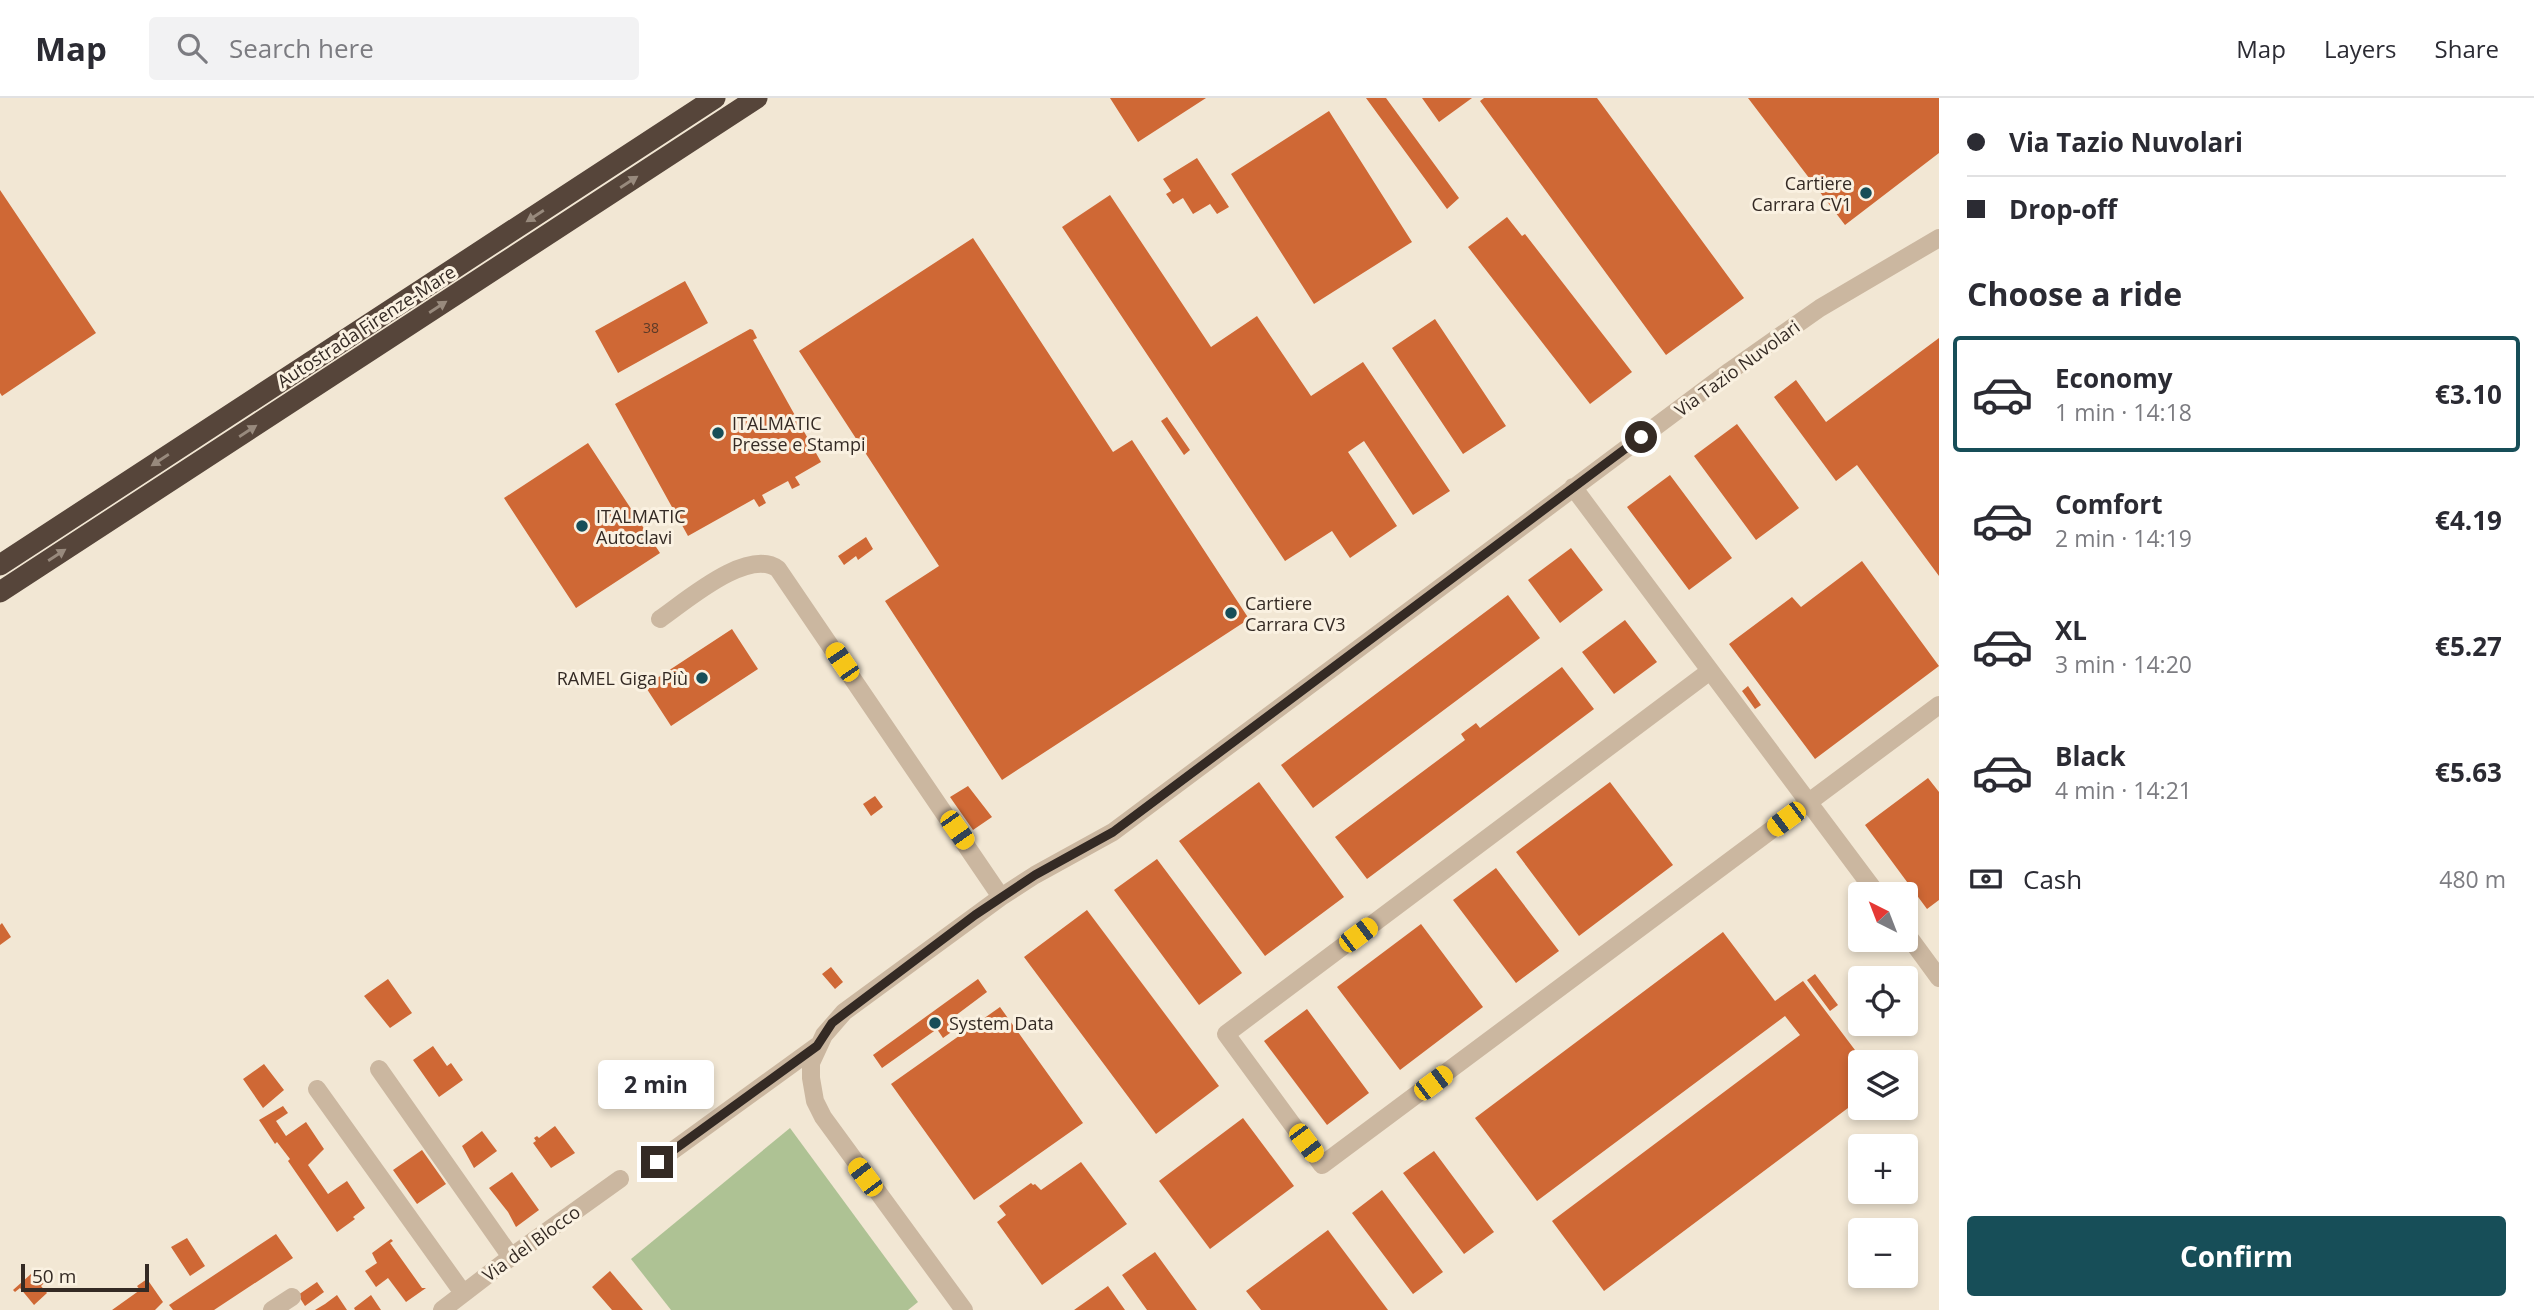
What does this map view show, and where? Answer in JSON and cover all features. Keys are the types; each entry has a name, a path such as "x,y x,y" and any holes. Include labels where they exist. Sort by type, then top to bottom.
{"highway":[{"name":"Autostrada Firenze-Mare","path":"0,565 715,98"},
{"name":"Autostrada Firenze-Mare","path":"0,592 757,98"}],"street":[{"name":"Via Tazio Nuvolari","path":"964,1310 823,1117 815,1101 811,1063 817,1046 832,1023 1001,897 1113,832 1573,486 1821,308 1939,238"},
{"path":"1573,486 1868,882"},
{"path":"660,619 723,576 751,564 771,564 778,569 1001,897"},
{"path":"1710,670 1226,1034 1322,1165 1939,705"},
{"path":"1918,949 1939,978"},
{"path":"657,1162 817,1046"},
{"path":"379,1069 511,1257"},
{"path":"317,1089 463,1293"},
{"name":"Via del Blocco","path":"442,1310 620,1179"},
{"path":"272,1310 292,1297"}],"green space":[{"path":"790,1128 918,1302 908,1310 671,1310 631,1259"}],"building":[{"path":"1110,98 1206,98 1138,142"},
{"path":"1366,98 1386,98 1459,198 1447,209"},
{"path":"1422,98 1472,98 1439,122"},
{"path":"1484,98 1597,98 1744,298 1666,355 1480,101"},
{"path":"1748,98 1939,98 1939,153 1845,225"},
{"path":"1329,111 1412,242 1314,304 1231,174"},
{"path":"1197,158 1229,207 1217,214 1210,204 1193,214 1183,198 1173,204 1166,194 1171,191 1163,179"},
{"path":"0,190 96,333 2,396 0,393"},
{"path":"1110,195 1211,347 1257,316 1311,396 1363,362 1450,491 1413,515 1364,441 1348,452 1397,526 1350,558 1332,531 1285,561 1062,227"},
{"path":"1507,217 1522,236 1525,234 1632,372 1590,404 1468,247"},
{"path":"973,238 1113,452 1132,440 1249,619 1002,780 885,601 939,566 799,351"},
{"path":"685,281 708,323 618,373 595,331"},
{"path":"1435,319 1506,426 1463,454 1392,348"},
{"name":"ITALMATIC Presse e Stampi","path":"750,329 757,338 753,340 821,462 795,477 800,485 792,489 788,481 762,495 766,503 759,507 754,499 688,536 615,404"},
{"path":"1939,338 1939,576 1857,465 1836,481 1774,397 1796,380 1826,422"},
{"path":"1167,417 1190,450 1184,455 1161,421"},
{"path":"1737,424 1799,508 1756,540 1694,456"},
{"name":"ITALMATIC Autoclavi","path":"588,443 660,553 576,608 504,498"},
{"path":"1670,475 1732,558 1689,590 1627,507"},
{"path":"866,537 873,549 858,560 856,556 844,565 838,556"},
{"path":"1571,548 1603,590 1560,623 1528,580"},
{"path":"1862,561 1939,666 1815,759 1729,644 1792,597 1801,607"},
{"path":"1508,595 1540,638 1313,808 1281,765"},
{"path":"1625,620 1657,662 1614,694 1582,652"},
{"name":"RAMEL Giga Più","path":"732,629 758,669 671,726 645,686"},
{"path":"1562,667 1594,709 1367,879 1335,837 1465,740 1461,734 1476,723 1480,728"},
{"path":"1748,686 1761,705 1755,709 1742,691"},
{"path":"1928,778 1939,792 1939,900 1927,909 1918,897 1918,882 1907,882 1865,825"},
{"path":"1259,782 1344,897 1265,956 1179,841"},
{"path":"1610,782 1673,865 1579,936 1516,852"},
{"path":"968,786 992,817 973,830 950,797"},
{"path":"875,796 883,807 871,816 863,804"},
{"path":"1157,859 1242,973 1199,1005 1114,890"},
{"path":"1496,868 1559,951 1516,983 1453,900"},
{"path":"1087,910 1219,1086 1156,1134 1024,957"},
{"path":"2,923 11,937 0,945 0,925"},
{"path":"1421,924 1483,1007 1400,1070 1337,987"},
{"path":"1723,932 1775,1001 1803,981 1855,1050 1848,1050 1848,1108 1604,1291 1552,1221 1800,1035 1785,1016 1537,1201 1475,1118"},
{"path":"831,967 843,982 835,989 822,974"},
{"path":"1815,974 1838,1005 1830,1011 1807,980"},
{"path":"388,979 412,1013 390,1028 364,996"},
{"name":"System Data","path":"978,979 987,992 951,1019 957,1028 943,1038 937,1029 882,1068 873,1055"},
{"path":"1000,1007 1083,1123 974,1200 891,1084"},
{"path":"1307,1009 1369,1093 1327,1125 1264,1041"},
{"path":"433,1046 447,1066 451,1063 463,1080 439,1097 413,1060"},
{"path":"264,1064 284,1090 263,1108 243,1079"},
{"path":"283,1106 288,1113 276,1121 286,1136 306,1122 324,1149 308,1165 328,1194 347,1181 365,1208 337,1232 288,1161 290,1159 277,1142 275,1144 259,1120"},
{"path":"1243,1118 1294,1186 1210,1249 1159,1181"},
{"path":"555,1126 575,1153 551,1168 533,1143 536,1141 534,1138 539,1138"},
{"path":"482,1131 497,1151 474,1168 462,1146"},
{"path":"422,1150 446,1184 417,1204 393,1170"},
{"path":"1434,1151 1494,1232 1464,1254 1403,1173"},
{"path":"1081,1162 1127,1224 1042,1285 997,1222 1006,1215 999,1206 1031,1183 1041,1190"},
{"path":"512,1172 539,1210 516,1227 489,1188"},
{"path":"1382,1190 1443,1272 1413,1294 1352,1213"},
{"path":"1328,1230 1388,1310 1261,1310 1246,1291"},
{"path":"276,1234 293,1258 214,1310 173,1310 169,1305"},
{"path":"187,1238 205,1266 190,1276 171,1247"},
{"path":"391,1239 393,1241 390,1243 422,1288 426,1288 406,1302 388,1278 376,1287 365,1271 377,1263 372,1253"},
{"path":"1155,1252 1197,1310 1147,1310 1122,1275"},
{"path":"610,1271 643,1310 612,1310 592,1287"},
{"path":"31,1274 37,1282 43,1277 46,1281 41,1286 47,1293 34,1305 20,1288 15,1292 13,1290"},
{"path":"147,1279 163,1302 155,1310 112,1310 140,1290 137,1286"},
{"path":"317,1282 324,1292 305,1306 298,1295"},
{"path":"1108,1286 1125,1310 1074,1310"},
{"path":"337,1295 347,1310 315,1310 325,1304"},
{"path":"371,1295 381,1310 355,1310 354,1308"}],"place":[{"name":"Cartiere Carrara CV1","path":"1866,193"},
{"name":"ITALMATIC Presse e Stampi","path":"718,433"},
{"name":"ITALMATIC Autoclavi","path":"582,526"},
{"name":"Cartiere Carrara CV3","path":"1231,613"},
{"name":"RAMEL Giga Più","path":"702,678"},
{"name":"System Data","path":"935,1023"}],"route":[{"path":"657,1162 817,1046 832,1023 915,959 1035,875 1113,832 1641,437"}]}
